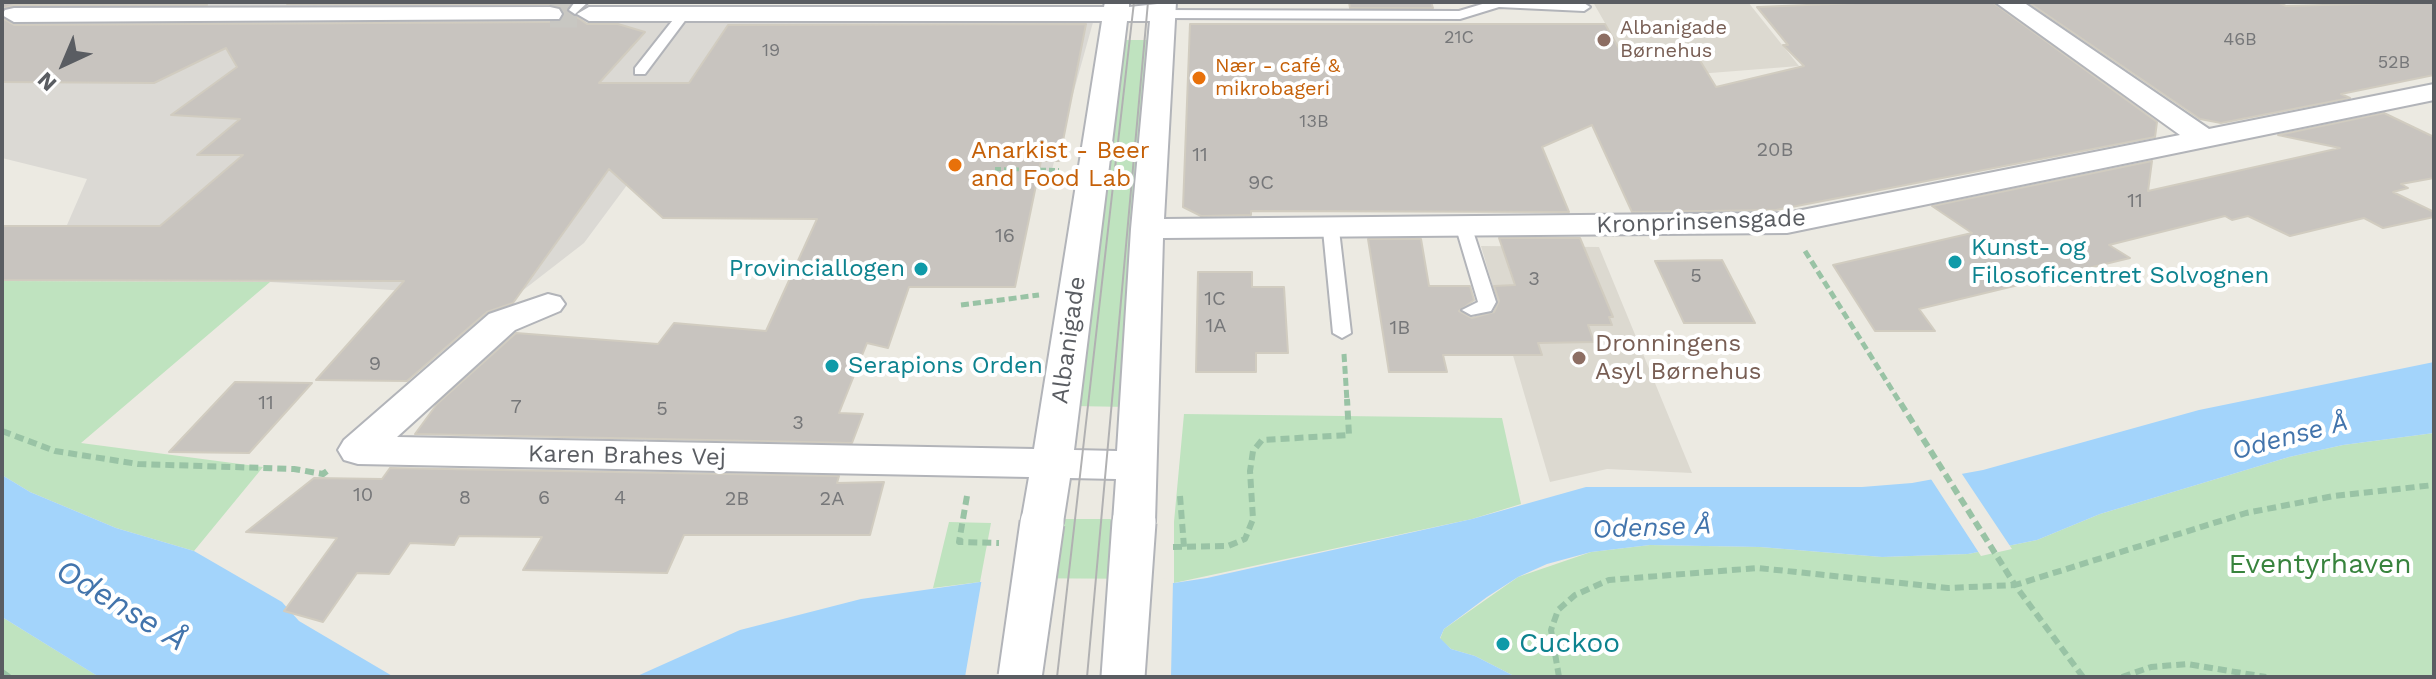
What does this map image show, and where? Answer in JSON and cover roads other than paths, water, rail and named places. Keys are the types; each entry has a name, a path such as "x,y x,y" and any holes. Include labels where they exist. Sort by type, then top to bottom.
{"street":[{"path":"2007,2 2206,140"},
{"name":"Albanigade","path":"1020,677 1116,8"},
{"path":"582,9 684,14 1164,8 1147,229 1134,522 1123,677"},
{"path":"14,15 550,14"},
{"name":"Kronprinsensgade","path":"1147,229 1331,230 1787,223 2434,92"},
{"name":"Karen Brahes Vej","path":"548,304 502,322 358,450 1137,465"}],"lane":[{"path":"1164,8 1460,15 1498,3 1584,7"},
{"path":"640,71 684,14"},
{"path":"1464,228 1487,302 1485,307 1471,310"},
{"path":"1331,230 1343,341"}],"water":[{"name":"Odense Å","path":"2434,362 2434,433 2343,445 2289,457 2100,514 2037,540 1968,554 1882,557 1760,547 1650,545 1591,552 1547,564 1518,577 1487,597 1444,629 1440,638 1451,649 1475,656 1516,677 635,677 740,630 861,599 980,582 1174,583 1207,578 1472,519 1586,487 1862,487 1912,483 1983,470 2199,410"},
{"name":"Odense Å","path":"2,475 30,492 116,528 194,551 282,602 299,621 394,677 99,677 2,617"}],"tunnel":[{"path":"550,14 589,14"}],"tram line":[{"path":"1057,677 1134,2"},
{"path":"1087,677 1148,2"}],"place":[{"name":"Albanigade Børnehus","path":"1604,40"},
{"name":"Nær - café & mikrobageri","path":"1199,78"},
{"name":"Anarkist - Beer and Food Lab","path":"955,165"},
{"name":"Kunst- og Filosoficentret Solvognen","path":"1955,262"},
{"name":"Provinciallogen","path":"921,269"},
{"name":"Dronningens Asyl Børnehus","path":"1579,358"},
{"name":"Serapions Orden","path":"832,366"},
{"name":"Cuckoo","path":"1503,644"}],"park label":[{"name":"Eventyrhaven","path":"2320,565"}]}
